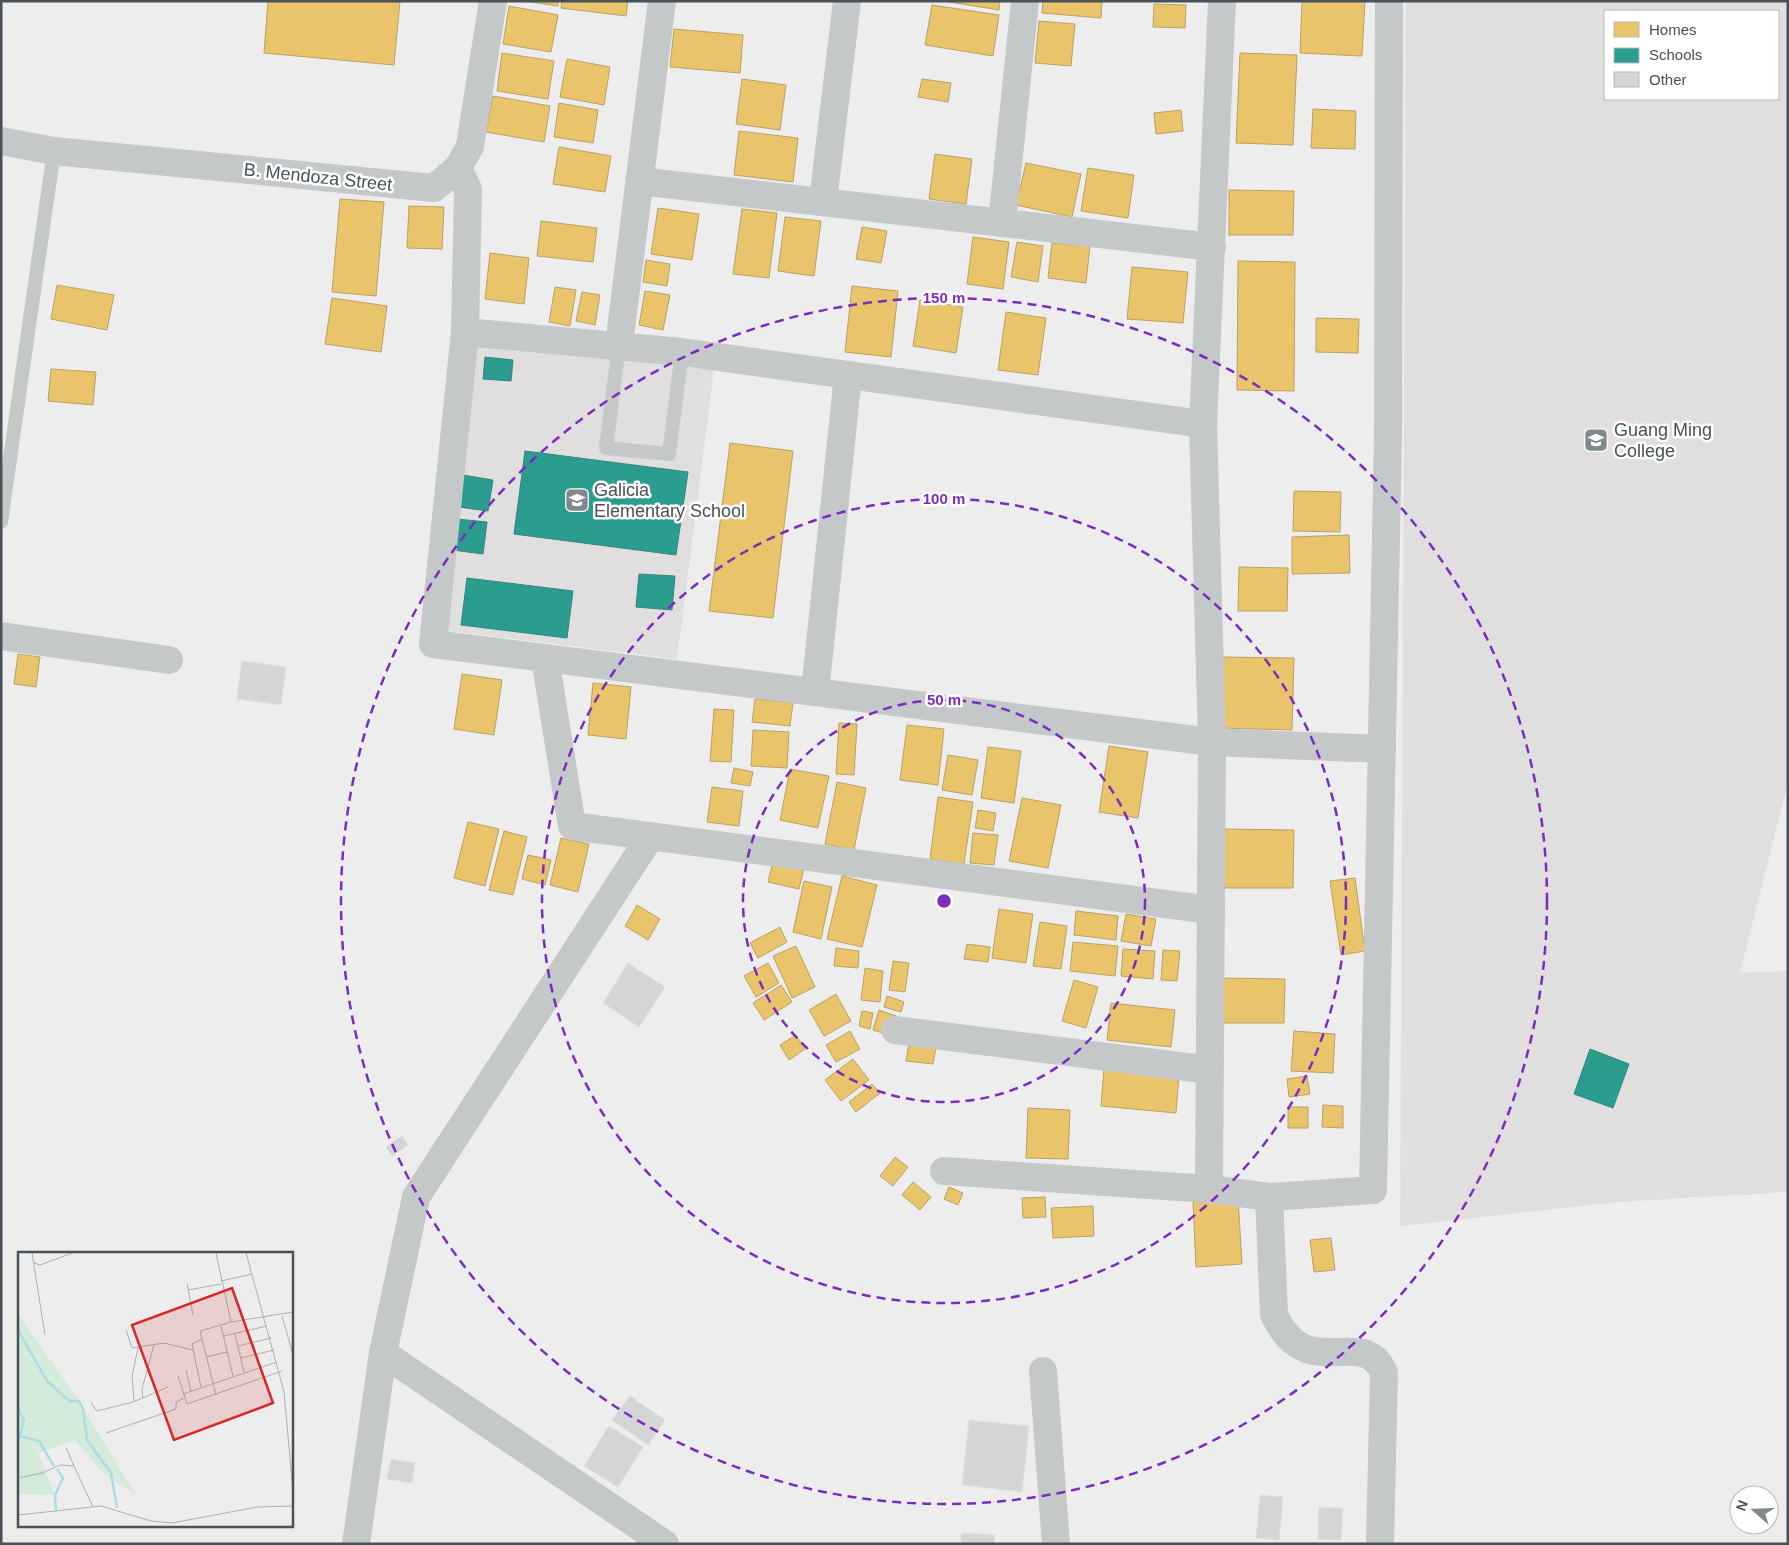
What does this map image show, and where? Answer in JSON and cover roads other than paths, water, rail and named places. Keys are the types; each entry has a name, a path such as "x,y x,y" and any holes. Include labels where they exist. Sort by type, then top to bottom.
{"street":[{"name":"B. Mendoza Street","path":"1,141 54,151 434,188 458,168 470,146 493,1"},
{"path":"618,345 662,1"},
{"path":"823,201 847,1"},
{"path":"1002,223 1025,1"},
{"path":"1209,1189 1212,742 1203,424 1222,1"},
{"path":"944,1171 1209,1189 1269,1197 1373,1190 1388,434 1389,1"},
{"path":"458,168 468,189 465,332 433,644 1212,742 1382,749"},
{"path":"639,181 1212,247"},
{"path":"465,332 682,352 1203,424"},
{"path":"815,692 848,375"},
{"path":"1,636 169,660"},
{"path":"545,658 572,826 1211,910"},
{"path":"356,1544 384,1354 416,1197 650,837"},
{"path":"894,1030 1210,1070"},
{"path":"1269,1197 1274,1314 1280,1329 1293,1344 1314,1353 1360,1351 1372,1356 1380,1362 1384,1373 1380,1544"},
{"path":"384,1354 665,1544"},
{"path":"1043,1371 1056,1544"}],"lane":[{"path":"1,522 54,151"},
{"path":"618,345 606,448 668,454 682,352"}],"place":[{"name":"Guang Ming College","path":"1596,440"},
{"name":"Galicia Elementary School","path":"577,500"}]}
